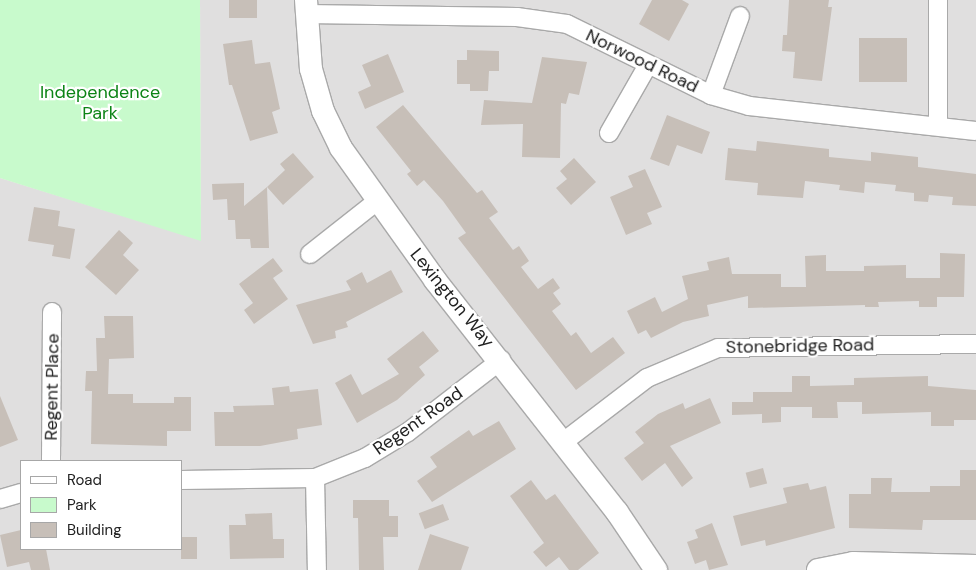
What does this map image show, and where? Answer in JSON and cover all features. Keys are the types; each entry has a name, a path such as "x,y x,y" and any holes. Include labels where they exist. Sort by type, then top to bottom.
{"street":[{"path":"938,0 938,126"},
{"name":"Norwood Road","path":"306,7 517,18 567,24 711,95 749,106 976,131"},
{"name":"Lexington Way","path":"306,7 311,69 323,112 341,148 435,280 501,360 562,443 618,512 656,570"},
{"path":"711,95 740,16"},
{"path":"609,133 648,65"},
{"path":"310,254 377,201"},
{"name":"Regent Place","path":"51,460 52,312"},
{"name":"Stonebridge Road","path":"562,443 647,378 718,348 976,344"},
{"name":"Regent Road","path":"182,480 315,478 365,458 408,432 501,360"},
{"path":"315,478 317,570"},
{"path":"0,499 20,492"},
{"path":"818,570 853,563 976,566"}],"shaded area":[{"path":"200,0 976,0 976,570 0,570 0,178 201,240"}],"green space":[{"name":"Independence Park","path":"0,0 200,0 201,241 0,178"}],"building":[{"path":"229,0 257,0 257,18 229,18"},
{"path":"652,0 682,0 689,4 669,41 639,24"},
{"path":"789,0 829,0 828,7 832,7 822,81 793,78 795,52 782,51 783,35 787,35"},
{"path":"859,38 907,38 907,82 859,82"},
{"path":"252,40 255,64 270,62 280,109 272,112 278,133 250,141 232,85 229,85 223,44"},
{"path":"467,50 499,51 499,71 489,71 488,91 470,91 470,84 457,84 457,60 467,60"},
{"path":"388,54 404,92 365,109 358,92 371,86 362,65"},
{"path":"542,57 587,62 579,95 569,93 566,104 561,103 560,158 522,157 523,124 481,125 484,100 532,103"},
{"path":"403,105 477,193 482,190 498,212 489,218 513,250 519,246 529,261 521,267 538,289 553,278 560,288 553,293 561,304 552,311 571,336 576,332 591,353 613,337 625,353 576,390 458,238 466,233 443,201 424,180 417,186 407,174 411,171 376,127"},
{"path":"667,115 710,132 702,154 677,145 669,166 650,159"},
{"path":"757,141 829,149 829,157 871,161 871,152 918,157 918,167 976,174 976,206 952,205 953,197 929,195 928,202 914,201 914,193 895,191 896,185 865,182 864,193 839,190 840,185 805,181 803,198 757,195 758,183 725,180 728,148 756,151"},
{"path":"293,153 314,177 283,205 267,187 285,170 280,164"},
{"path":"574,158 596,182 571,205 556,188 567,179 560,171"},
{"path":"645,169 662,207 647,213 652,224 626,235 610,197 633,187 628,176"},
{"path":"244,183 244,206 267,187 269,248 251,248 250,239 236,239 235,220 228,220 227,199 213,200 212,184"},
{"path":"34,207 60,211 58,226 75,229 70,259 52,256 54,245 28,241"},
{"path":"119,230 133,243 123,255 139,270 116,295 85,267"},
{"path":"940,253 965,254 964,297 937,297 937,307 919,307 919,301 878,302 879,307 865,307 865,305 748,308 748,296 707,305 709,316 683,322 651,338 646,330 638,334 627,311 655,297 662,312 688,299 682,276 709,270 707,262 729,257 732,274 781,274 781,287 806,287 805,256 826,255 826,271 864,271 864,266 906,265 906,278 940,278"},
{"path":"273,258 283,271 273,278 288,299 254,324 244,310 253,303 239,284"},
{"path":"391,270 403,292 346,322 348,327 335,331 336,338 313,344 296,305 351,290 346,281 362,272 367,283"},
{"path":"104,316 133,316 134,358 109,359 108,394 133,394 133,403 174,403 174,397 191,397 191,431 167,431 167,446 91,444 92,391 85,391 86,371 97,371 96,338 105,338"},
{"path":"423,331 439,351 419,367 425,375 397,400 357,423 335,383 351,374 362,395 399,374 387,359"},
{"path":"792,376 810,376 810,386 854,385 854,378 928,376 928,386 976,390 976,420 954,420 954,426 931,426 931,412 862,414 862,402 837,402 838,418 812,418 812,407 781,407 781,422 762,423 762,414 732,415 732,402 753,402 753,392 792,392"},
{"path":"289,386 290,392 318,389 322,425 297,429 298,439 260,446 215,446 214,412 234,412 233,406 274,405 272,388"},
{"path":"0,396 18,440 0,447"},
{"path":"710,398 721,423 670,446 693,478 682,487 665,463 642,481 624,458 644,443 635,432 658,414 683,403 685,409"},
{"path":"499,421 516,449 432,502 417,481 437,467 430,457 469,430 473,436"},
{"path":"763,468 767,483 750,488 746,473"},
{"path":"960,470 976,470 976,520 923,520 922,530 849,528 849,494 871,494 871,478 892,478 891,492 930,492 930,486 960,486"},
{"path":"531,480 546,500 555,494 599,553 578,570 569,570 559,557 546,567 533,552 544,543 510,496"},
{"path":"808,483 810,490 826,486 835,528 766,546 765,540 741,546 733,516 787,503 783,488"},
{"path":"353,500 389,500 389,516 398,516 398,537 383,537 384,570 359,570 358,518 353,518"},
{"path":"443,504 449,520 425,529 419,513"},
{"path":"272,513 273,539 284,539 284,558 230,559 229,525 246,525 245,514"},
{"path":"712,523 728,565 709,570 706,560 695,564 687,542 698,538 695,530"},
{"path":"20,530 20,550 46,550 50,570 31,570 29,562 7,567 0,535"},
{"path":"430,534 469,547 461,570 418,570"},
{"path":"182,537 197,537 197,559 181,559"}]}
